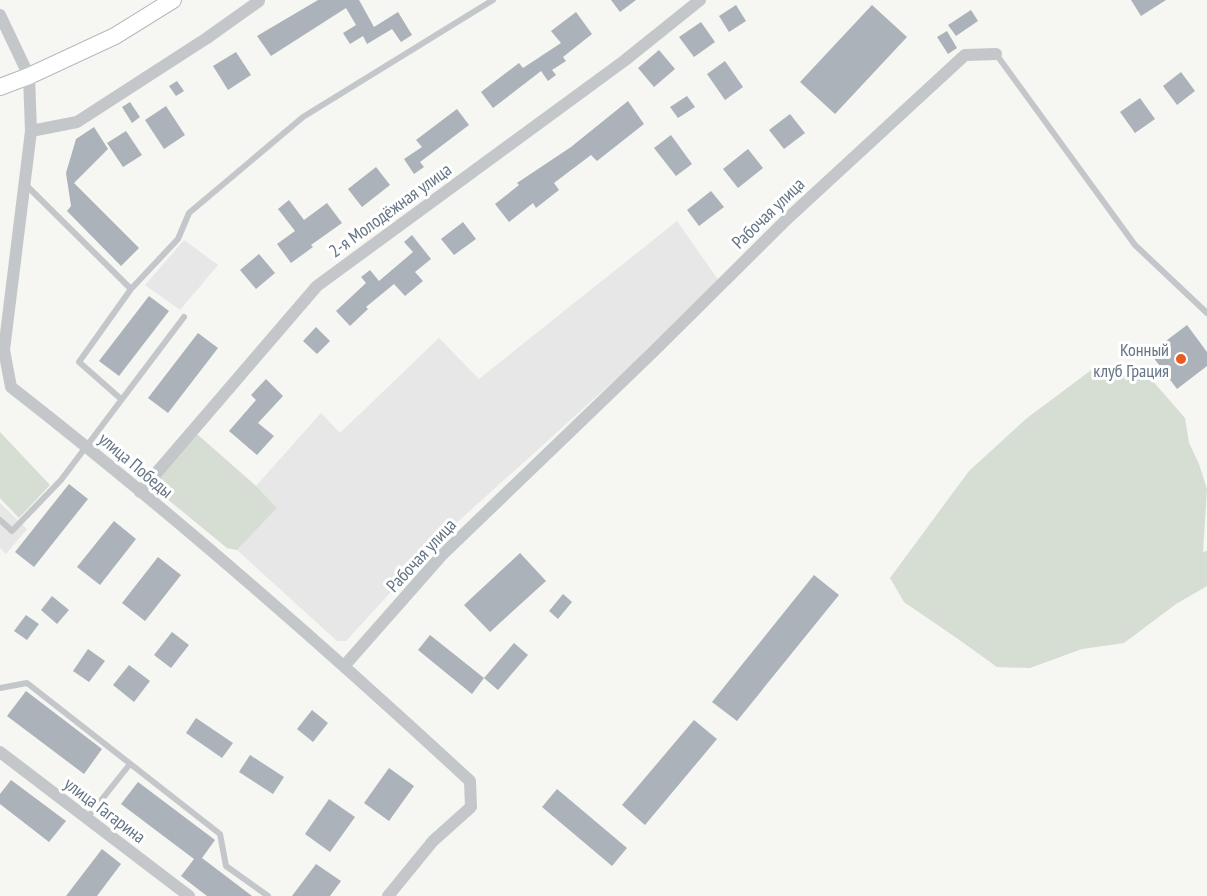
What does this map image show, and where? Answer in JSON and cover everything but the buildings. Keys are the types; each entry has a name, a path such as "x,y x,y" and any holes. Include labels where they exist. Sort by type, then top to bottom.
{"main road":[{"path":"0,87 115,36 173,0"}],"street":[{"name":"2-я Молодёжная улица","path":"140,492 317,286 624,61 700,0"},
{"path":"31,131 77,122 207,38 259,1"},
{"path":"0,15 29,76"},
{"name":"Рабочая улица","path":"345,665 442,555 787,219 965,55 996,54"},
{"name":"улица Победы","path":"29,76 31,131 3,360 11,387 86,446 345,665 470,781 471,807 433,841 388,896"},
{"name":"улица Гагарина","path":"0,752 189,896"}],"lane":[{"path":"121,399 79,362 131,289 178,239 189,213 303,117 493,0"},
{"name":"Рабочая улица","path":"996,54 1135,245 1207,313"},
{"path":"24,183 131,289"},
{"path":"0,520 12,531 61,480 184,317"},
{"path":"0,688 27,683 219,834 226,866 268,896"},
{"path":"87,818 130,764"}],"shaded area":[{"path":"677,221 721,284 442,536 346,641 337,641 237,550 277,508 256,486 321,413 340,433 439,338 479,379"},
{"path":"184,240 218,265 180,310 145,285"},
{"path":"1094,368 1144,371 1185,418 1189,443 1207,489 1203,552 1207,551 1207,586 1176,604 1124,643 1082,649 1030,668 997,667 904,602 890,578 969,471 1027,418"},
{"path":"0,432 50,485 19,518 0,498"},
{"path":"197,434 256,486 277,508 237,550 227,548 155,489 154,482"},
{"path":"0,503 27,529 6,554 0,548"}],"place":[{"name":"Конный клуб Грация","path":"1181,359"}]}
